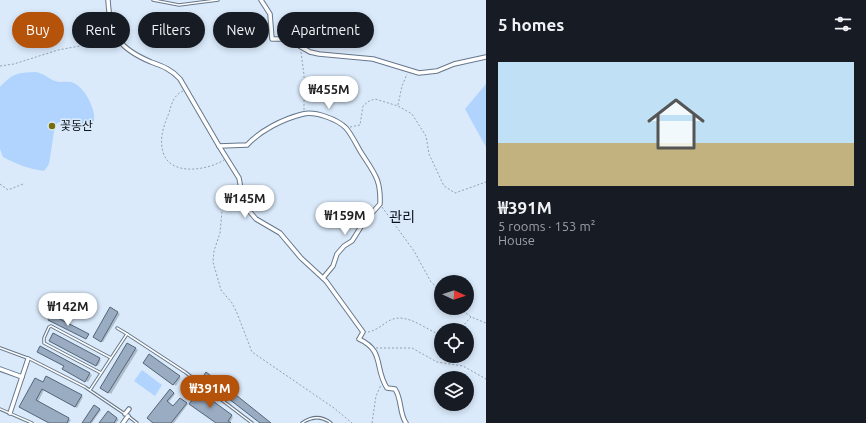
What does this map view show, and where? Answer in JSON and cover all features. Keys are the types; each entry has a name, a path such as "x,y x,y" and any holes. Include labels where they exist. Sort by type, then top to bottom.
{"street":[{"path":"108,0 109,12"},
{"path":"261,0 270,14 272,39 277,39"},
{"path":"129,48 149,61 173,71 180,79 239,178 244,205 256,219 280,233 301,258 323,278 351,314 363,332 359,339 369,344 373,348 378,360 382,381 387,388 395,389 399,394 406,423"},
{"path":"303,48 310,52 319,54 373,59 418,73 437,71 454,64 486,57"},
{"path":"219,146 247,145 254,137 271,127 304,113 321,115 346,128 375,175 380,187 380,204 364,222 352,241 344,246 337,254 333,266 323,278"},
{"path":"10,413 28,358"},
{"path":"0,369 22,377"},
{"path":"123,423 129,409"}],"lane":[{"path":"153,0 179,5 218,0"},
{"path":"101,373 44,343 44,338 49,327 51,326 111,358"},
{"path":"117,328 185,372 252,423"},
{"path":"90,390 127,334"},
{"path":"0,348 28,358 90,390 137,423"},
{"path":"0,409 32,423"},
{"path":"302,423 314,417 331,423"},
{"path":"244,423 247,419"}],"path":[{"path":"0,66 14,64 72,47"},
{"path":"300,48 304,75 304,113"},
{"path":"398,106 402,86 408,71"},
{"path":"186,90 175,96 162,132 162,150 165,158 174,165 182,168 196,169 215,166 227,159"},
{"path":"346,128 360,125 363,106 369,101 375,99 398,106 412,114 423,129 434,166 444,186 455,193 486,182"},
{"path":"0,184 8,190 23,184"},
{"path":"242,190 222,211 220,220 220,233 213,262 221,290 237,313 252,352 334,408 352,423"},
{"path":"380,204 414,251 431,282 434,285"},
{"path":"469,315 486,323"},
{"path":"363,332 373,331 392,319 403,317 434,333"},
{"path":"465,323 471,317"},
{"path":"373,348 412,348 437,362 463,366 486,379"},
{"path":"372,423 376,396 382,381"}],"shaded area":[{"path":"35,72 41,73 57,82 71,82 76,84 85,92 91,104 94,116 94,121 83,125 59,122 55,125 49,164 44,171 28,168 8,160 3,157 0,149 0,87 12,76"},
{"path":"486,84 486,147 465,109"},
{"path":"142,370 162,385 155,396 134,381"}],"building":[{"path":"110,307 118,312 101,342 93,337"},
{"path":"50,314 89,334 86,339 48,320"},
{"path":"53,333 100,358 96,366 49,341"},
{"path":"127,343 136,348 108,393 100,388"},
{"path":"40,346 90,373 85,382 62,369 64,366 37,352"},
{"path":"149,354 180,376 173,385 143,363"},
{"path":"206,372 271,423 260,423 202,378"},
{"path":"46,376 82,395 75,407 42,389 36,400 69,418 67,423 49,423 19,407 35,378 43,382"},
{"path":"170,389 174,393 167,401 173,406 180,398 187,403 171,423 153,423 147,418"},
{"path":"199,391 232,415 228,421 231,423 216,423 189,404"},
{"path":"94,405 100,409 90,423 82,423"},
{"path":"108,411 117,418 114,423 99,423"}],"place":[{"name":"꽃동산","path":"52,126"}],"district":[{"name":"관리","path":"402,217"}]}
